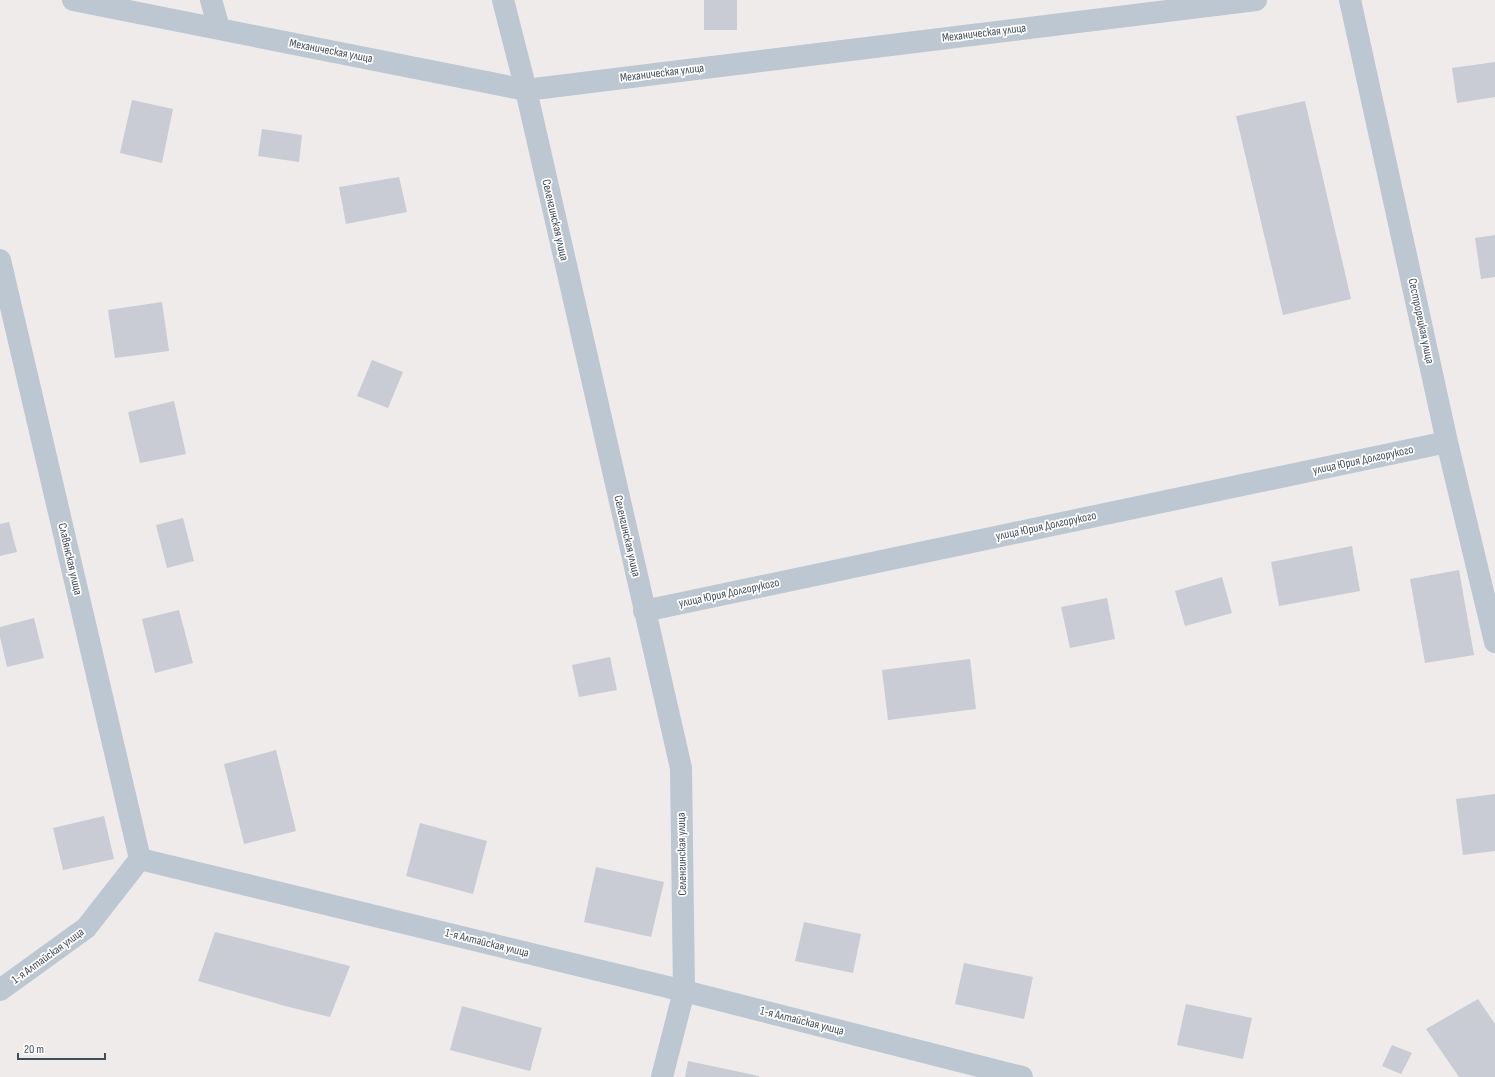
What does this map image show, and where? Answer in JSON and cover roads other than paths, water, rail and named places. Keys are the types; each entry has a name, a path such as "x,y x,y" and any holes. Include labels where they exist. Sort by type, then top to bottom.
{"street":[{"name":"Механическая улица","path":"74,0 526,90 1256,0"},
{"path":"211,0 219,28"},
{"name":"Селенгинская улица","path":"503,0 526,90 681,768 684,991 662,1077"},
{"name":"Сестрорецкая улица","path":"1350,0 1447,442 1495,642"},
{"name":"Славянская улица","path":"0,260 140,859"},
{"name":"улица Юрия Долгорукого","path":"644,611 1447,442"},
{"name":"1-я Алтайская улица","path":"0,990 86,928 140,859 684,991 1022,1077"}]}
